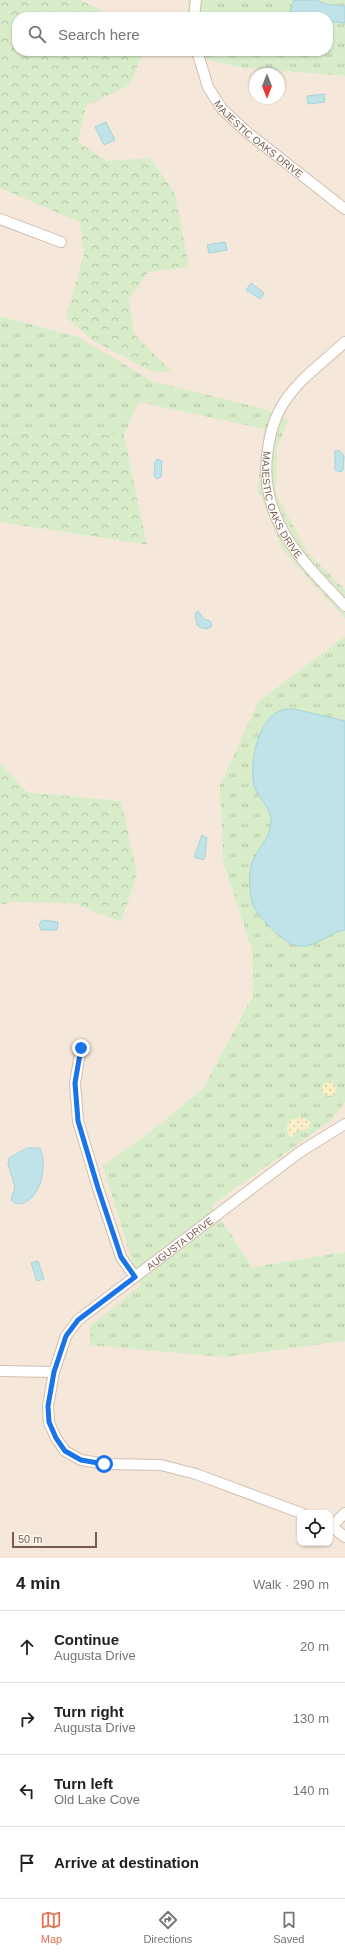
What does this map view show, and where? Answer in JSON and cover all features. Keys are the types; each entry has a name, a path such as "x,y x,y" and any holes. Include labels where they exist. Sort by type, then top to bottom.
{"street":[{"path":"195,12 196,0"},
{"name":"MAJESTIC OAKS DRIVE","path":"199,56 208,87 222,109 248,133 345,209"},
{"path":"0,219 61,242"},
{"name":"MAJESTIC OAKS DRIVE","path":"345,342 309,374 285,401 274,424 268,446 266,466 266,485 272,508 280,527 312,572 345,606"},
{"path":"81,1048 75,1083 78,1121 121,1257 135,1277"},
{"name":"AUGUSTA DRIVE","path":"297,1512 196,1474 161,1465 102,1463 81,1460 65,1451 56,1438 49,1422 48,1406 54,1372 66,1336 78,1320 300,1152 345,1124"},
{"path":"0,1371 54,1372"},
{"path":"333,1523 345,1513"},
{"path":"333,1527 345,1536"}],"shaded area":[{"path":"0,0 188,0 187,12 12,12 12,56 190,56 249,68 249,104 285,104 285,71 345,76 345,636 259,701 223,862 252,950 253,994 203,1088 158,1126 132,1258 140,1286 90,1326 331,1343 345,1341 345,1558 0,1558 0,884 121,801 27,792 0,763 0,522 147,545 124,435 139,402 78,337 0,316"},
{"path":"345,1102 345,1252 252,1267 212,1205 332,1120"}],"green space":[{"path":"0,0 79,0 99,9 102,12 12,12 12,56 142,56 129,85 86,106 78,142 107,161 150,158 175,194 189,267 148,272 129,299 134,334 172,372 150,371 94,341 66,317 84,254 80,222 0,188"},
{"path":"188,0 345,0 345,76 285,71 285,68 243,68 189,56 333,56 333,12 187,12"},
{"path":"0,316 78,337 154,382 265,409 288,420 277,450 276,493 307,552 345,590 345,619 282,549 258,490 264,429 139,402 124,435 0,432"},
{"path":"0,432 124,435 147,545 0,522"},
{"path":"345,636 345,1102 332,1120 212,1205 252,1267 345,1252 345,1341 224,1357 90,1345 90,1326 140,1286 103,1166 158,1126 203,1088 253,995 252,950 223,862 220,785 259,701"},
{"path":"0,763 27,792 121,801 137,874 121,922 73,903 12,902 0,905"}],"sand":[{"path":"326,1082 332,1082 336,1086 336,1092 332,1096 326,1096 322,1092 322,1086"},
{"path":"304,1118 311,1123 307,1129 296,1131 292,1137 289,1136 286,1127 292,1119"}],"water":[{"path":"294,0 316,0 325,4 345,6 345,23 333,22 333,12 290,12"},
{"path":"324,94 325,102 308,104 307,96"},
{"path":"106,122 115,140 104,145 95,127"},
{"path":"225,242 227,250 209,253 207,245"},
{"path":"251,283 264,293 260,299 246,290"},
{"path":"335,451 340,451 344,456 343,470 341,472 335,470"},
{"path":"157,459 162,461 161,477 157,479 154,476 155,463"},
{"path":"198,611 204,619 210,621 212,626 204,628 197,625 195,614"},
{"path":"294,709 345,721 345,930 339,931 306,946 289,943 265,922 255,910 251,897 250,885 251,865 270,830 271,823 270,813 254,785 253,765 257,742 261,731 274,715 282,710"},
{"path":"202,835 207,838 203,860 194,857"},
{"path":"42,920 58,922 57,930 41,930 39,925"},
{"path":"27,1148 40,1148 43,1171 34,1194 29,1200 18,1204 11,1200 15,1187 8,1164 9,1158"},
{"path":"38,1261 44,1279 37,1281 31,1263"}],"route":[{"path":"81,1048 75,1083 75,1101 78,1121 121,1257 135,1277 78,1320 66,1336 54,1372 48,1406 49,1422 56,1438 65,1451 81,1460 104,1464"}]}
